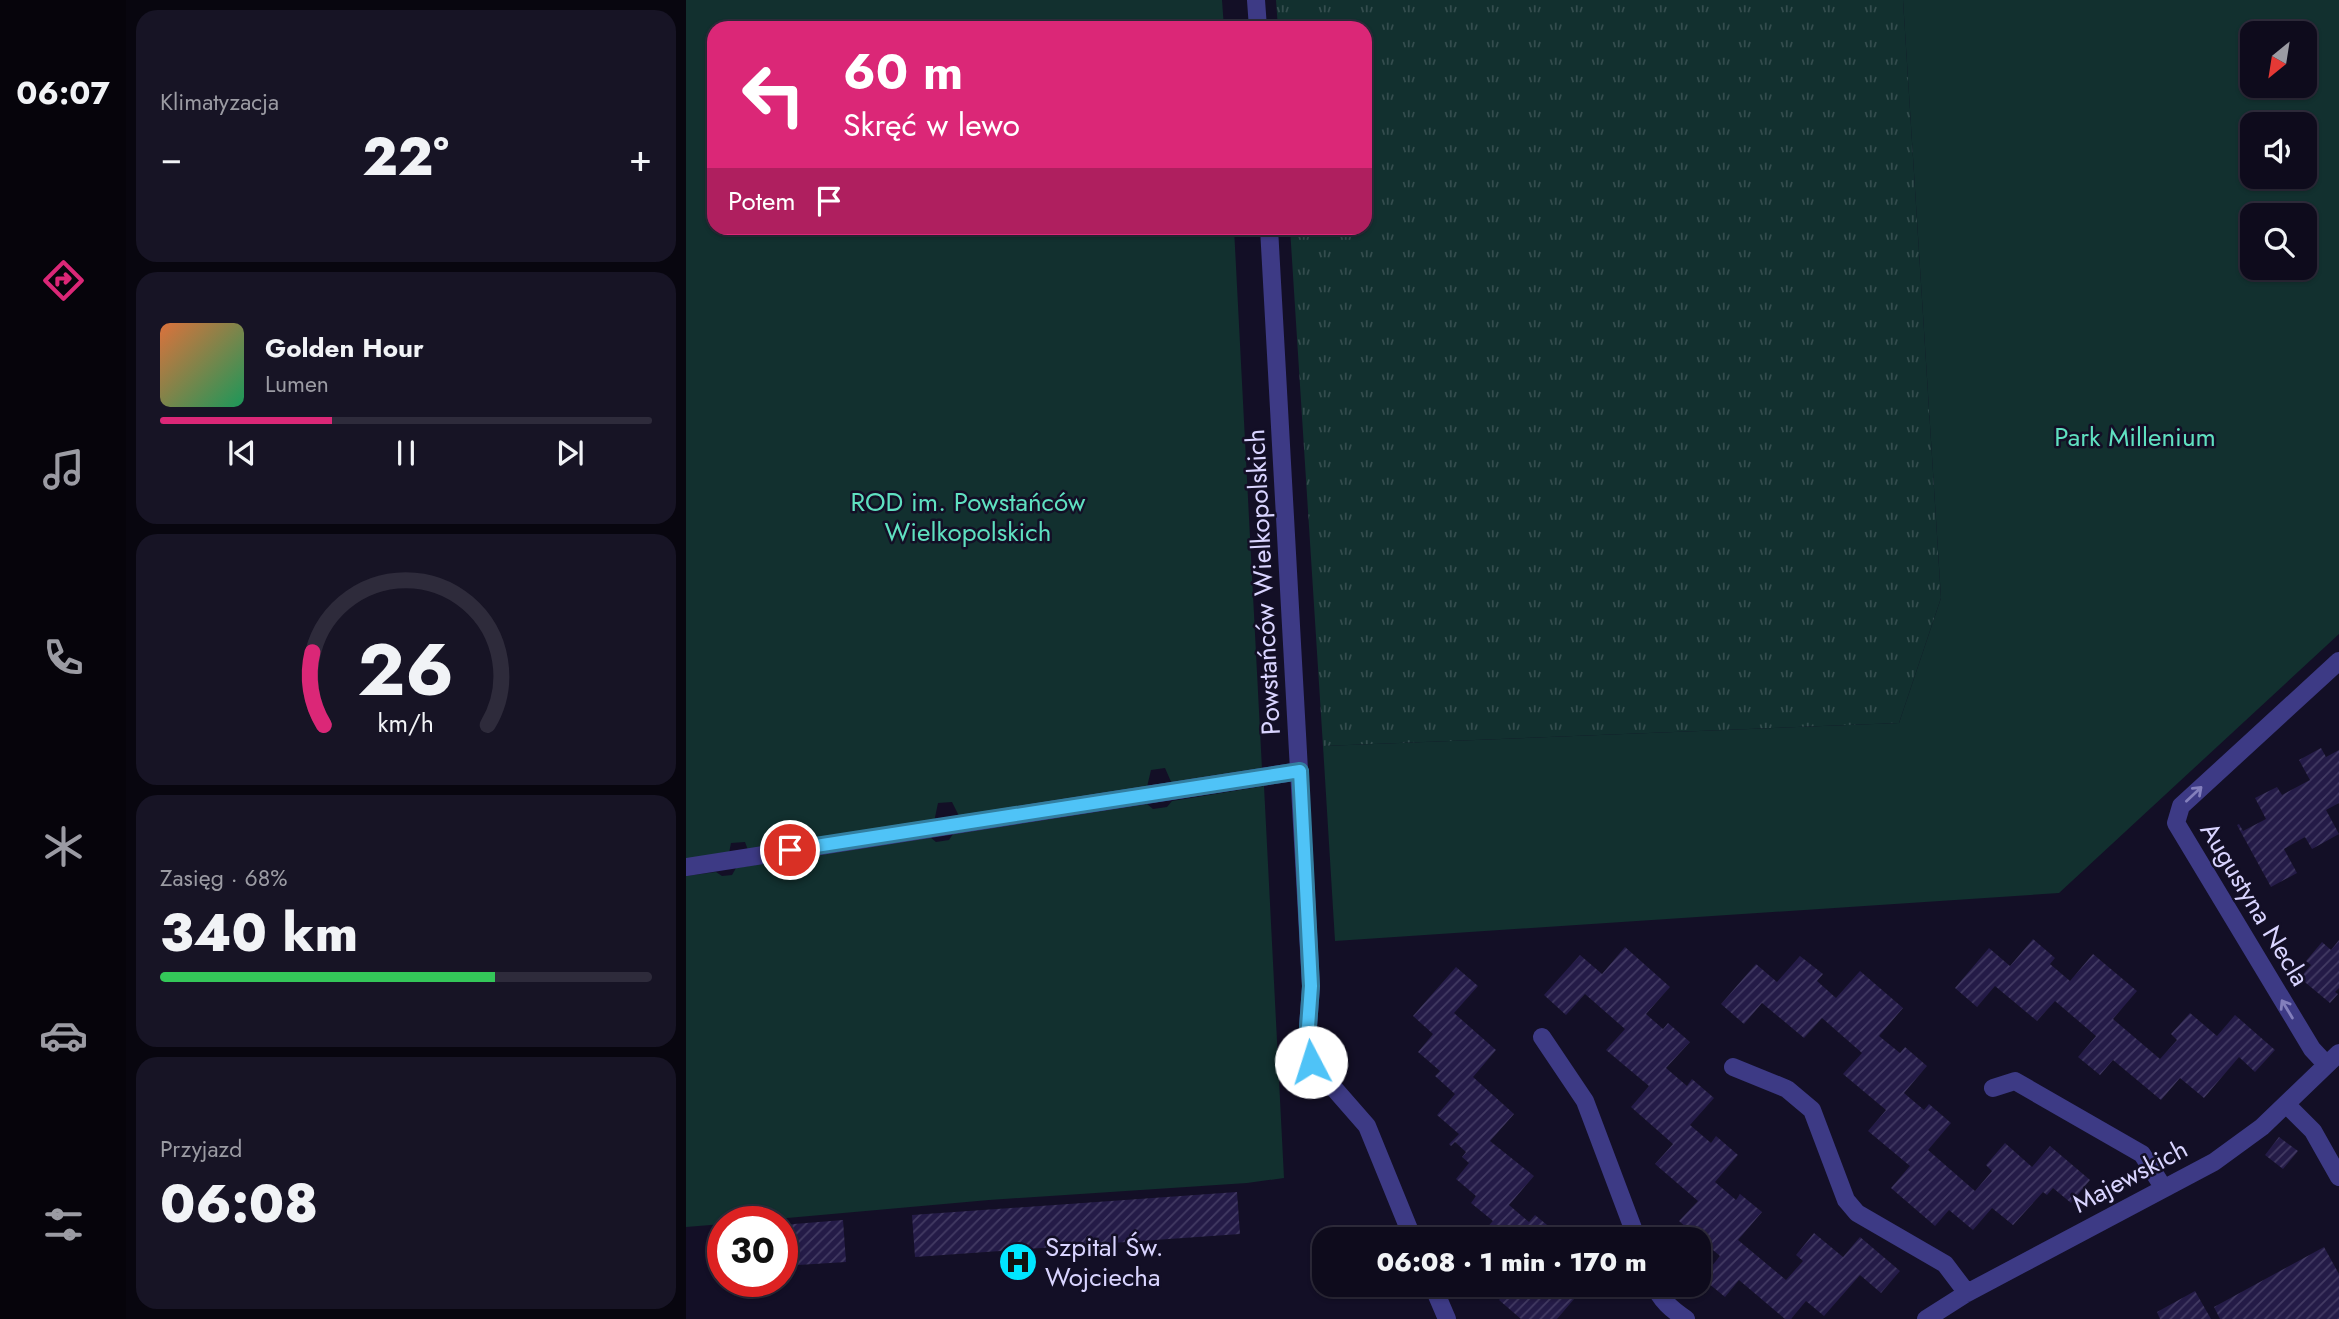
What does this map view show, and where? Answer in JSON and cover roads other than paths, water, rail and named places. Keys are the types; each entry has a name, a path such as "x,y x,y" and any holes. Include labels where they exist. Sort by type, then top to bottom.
{"street":[{"path":"1256,0 1258,21"},
{"name":"Powstańców Wielkopolskich","path":"1269,235 1311,986 1308,1027 1311,1062 1367,1126 1408,1227"},
{"name":"Augustyna Necla","path":"2333,1058 2312,1049 2176,823 2182,806 2339,661"},
{"path":"686,867 1300,771"},
{"path":"1542,1037 1585,1101 1632,1227"},
{"name":"Majewskich","path":"1926,1319 1967,1293 2214,1162 2262,1127 2333,1058"},
{"path":"1733,1067 1787,1089 1812,1110 1846,1200 1857,1213 1945,1264 1967,1293"},
{"path":"1993,1088 2015,1081 2142,1154 2163,1188"},
{"path":"2286,1104 2313,1131 2339,1177"},
{"path":"1438,1297 1447,1319"},
{"path":"1660,1297 1670,1309 1686,1319"}],"place":[{"name":"Szpital Św. Wojciecha","path":"1018,1262"}],"park label":[{"name":"Park Millenium","path":"2135,437"},
{"name":"ROD im. Powstańców Wielkopolskich","path":"968,517"}]}
